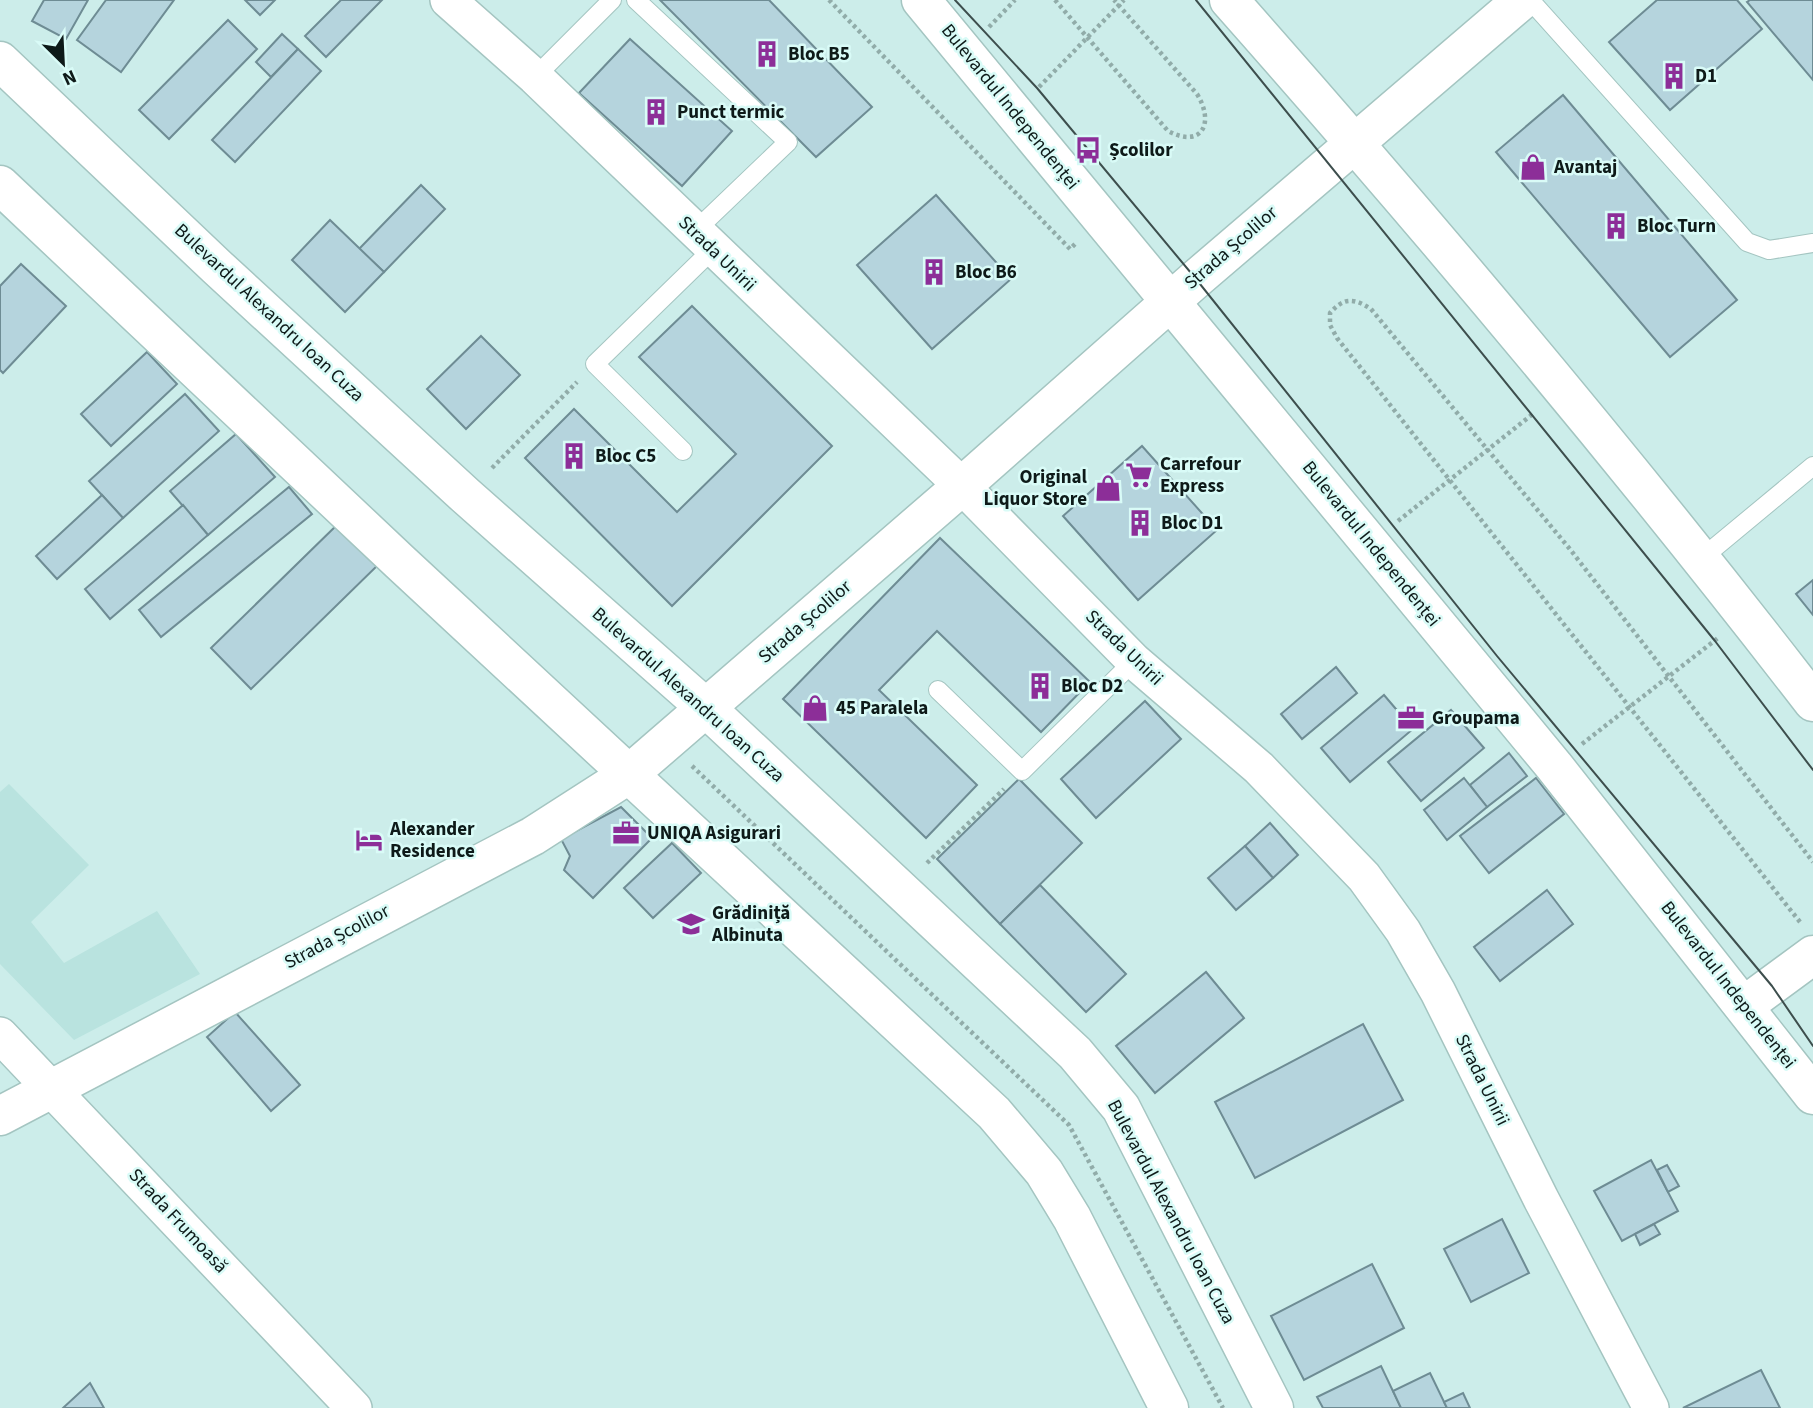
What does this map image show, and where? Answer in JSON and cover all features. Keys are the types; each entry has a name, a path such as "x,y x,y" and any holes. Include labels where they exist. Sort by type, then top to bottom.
{"main road":[{"name":"Bulevardul Independenței","path":"921,0 1554,766 1745,1005 1813,1095"},
{"path":"1228,0 1354,143 1563,389 1702,558 1813,702"},
{"name":"Strada Școlilor","path":"0,1116 392,907 533,836 628,775 1521,0"},
{"name":"Bulevardul Alexandru Ioan Cuza","path":"0,61 466,495 706,708 1075,1053 1121,1108 1274,1408"},
{"path":"0,185 628,775 994,1113 1044,1172 1072,1219 1169,1408"},
{"path":"1745,1005 1809,941"}],"street":[{"name":"Strada Unirii","path":"448,0 535,77 703,241 962,486 1134,661 1259,768 1315,822 1364,877 1403,931 1438,992 1541,1199 1651,1408"},
{"name":"Strada Frumoasă","path":"0,1035 354,1408"}],"lane":[{"path":"535,77 612,0"},
{"path":"636,0 788,142 595,364 683,452"},
{"path":"1530,0 1747,242 1769,250 1813,243"},
{"path":"1702,558 1813,466"},
{"path":"938,690 1022,771 1134,661"}],"path":[{"path":"829,0 1070,248 1101,218"},
{"path":"1055,0 1089,36 1168,131 1183,139 1193,137 1203,130 1207,118 1206,107 1114,0"},
{"path":"1010,109 1037,88 1124,0"},
{"path":"1809,941 1631,706 1338,338 1330,325 1330,313 1336,306 1348,299 1357,300 1371,309 1489,449 1813,862"},
{"path":"466,495 595,364"},
{"path":"1371,544 1563,389"},
{"path":"1554,766 1746,615"},
{"path":"900,889 1022,771"}],"shaded area":[{"path":"9,784 89,865 31,922 64,963 157,911 200,974 74,1040 0,964 0,792"}],"building":[{"path":"44,0 88,0 66,39 32,21"},
{"path":"106,0 174,0 121,72 77,40"},
{"path":"245,0 275,0 260,15"},
{"path":"341,0 382,0 326,57 305,36"},
{"name":"Bloc B5","path":"660,0 769,0 872,107 816,157"},
{"name":"D1","path":"1657,0 1737,0 1762,29 1670,110 1609,42"},
{"path":"1813,0 1813,80 1747,2"},
{"path":"228,20 257,49 169,139 139,110"},
{"path":"282,34 298,49 271,77 256,62"},
{"name":"Punct termic","path":"630,39 732,131 682,186 579,93"},
{"path":"298,49 321,71 235,162 212,140"},
{"name":"Bloc Turn","path":"1563,95 1737,300 1670,357 1496,152"},
{"path":"421,185 445,209 384,272 359,249"},
{"name":"Bloc B6","path":"936,195 1011,279 932,349 857,265"},
{"path":"330,220 384,272 345,312 292,260"},
{"path":"21,264 66,306 3,373 0,370 0,286"},
{"name":"Bloc C5","path":"692,306 832,446 672,606 525,458 574,409 677,512 736,454 639,357"},
{"path":"481,336 520,375 466,429 427,389"},
{"path":"147,352 177,384 111,446 81,414"},
{"path":"185,394 219,431 123,518 89,481"},
{"path":"236,434 275,477 208,535 170,491"},
{"name":"Bloc D1","path":"1142,446 1217,530 1138,600 1063,516"},
{"path":"289,487 312,514 161,637 139,610"},
{"path":"102,495 123,518 57,579 36,556"},
{"path":"183,505 208,535 110,619 85,589"},
{"path":"341,521 381,562 251,689 211,648"},
{"name":"Bloc D2","path":"940,538 1090,682 1041,732 937,631 879,690 977,785 926,838 783,699"},
{"path":"1813,580 1813,615 1796,594"},
{"path":"1336,667 1357,693 1302,739 1281,714"},
{"path":"1384,695 1413,729 1350,782 1321,748"},
{"path":"1145,701 1181,739 1096,818 1061,779"},
{"path":"1451,710 1484,748 1421,801 1388,762"},
{"path":"1509,753 1527,776 1487,807 1470,785"},
{"path":"1464,778 1487,807 1447,840 1424,810"},
{"path":"1536,778 1564,814 1489,873 1460,836"},
{"path":"1019,779 1082,843 1000,924 937,859"},
{"path":"621,807 652,838 593,898 564,870 570,856 561,839"},
{"path":"1270,823 1298,855 1273,878 1245,846"},
{"path":"672,843 701,873 653,918 624,888"},
{"path":"1245,846 1273,878 1236,910 1208,878"},
{"path":"1040,885 1126,974 1086,1012 1000,924"},
{"path":"1547,890 1573,924 1500,981 1474,947"},
{"path":"1206,972 1244,1018 1155,1093 1116,1046"},
{"path":"235,1012 300,1085 271,1111 207,1037"},
{"path":"1363,1024 1403,1100 1255,1178 1215,1102"},
{"path":"1651,1160 1678,1211 1622,1241 1594,1191"},
{"path":"1667,1165 1679,1186 1668,1192 1657,1170"},
{"path":"1502,1219 1529,1273 1471,1302 1444,1249"},
{"path":"1654,1224 1660,1234 1640,1245 1635,1234"},
{"path":"1372,1264 1404,1328 1304,1380 1271,1316"},
{"path":"1381,1366 1401,1408 1323,1408 1317,1397"},
{"path":"1761,1370 1780,1408 1683,1408"},
{"path":"1430,1373 1447,1408 1401,1408 1393,1391"},
{"path":"90,1383 104,1408 63,1408"},
{"path":"1463,1393 1470,1408 1447,1408 1444,1402"}],"tram line":[{"path":"955,0 1037,88 1196,279 1497,656 1772,986 1813,1046"},
{"path":"1196,0 1715,641 1813,770"}],"place":[{"name":"Bloc B5","path":"767,54"},
{"name":"D1","path":"1674,76"},
{"name":"Punct termic","path":"656,112"},
{"name":"Școlilor","path":"1088,150"},
{"name":"Avantaj","path":"1533,167"},
{"name":"Bloc Turn","path":"1616,226"},
{"name":"Bloc B6","path":"934,272"},
{"name":"Bloc C5","path":"574,456"},
{"name":"Carrefour Express","path":"1139,475"},
{"name":"Original Liquor Store","path":"1108,488"},
{"name":"Bloc D1","path":"1140,523"},
{"name":"Bloc D2","path":"1040,686"},
{"name":"45 Paralela","path":"815,708"},
{"name":"Groupama","path":"1411,718"},
{"name":"UNIQA Asigurari","path":"626,833"},
{"name":"Alexander Residence","path":"369,840"},
{"name":"Grădiniță Albinuta","path":"691,924"}]}
